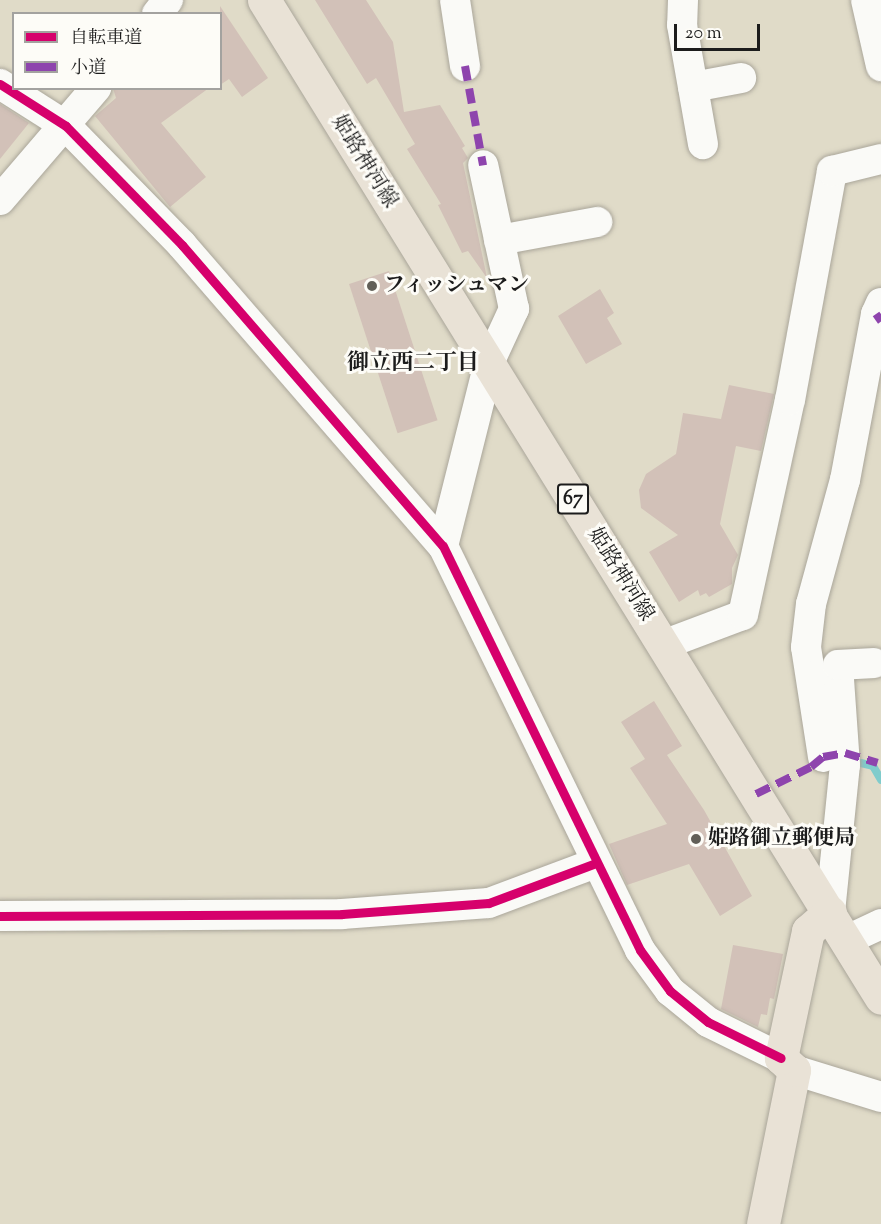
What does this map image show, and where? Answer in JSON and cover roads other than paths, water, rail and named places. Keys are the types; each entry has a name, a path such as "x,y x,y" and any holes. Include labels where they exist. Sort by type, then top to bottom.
{"main road":[{"name":"姫路神河線","path":"264,0 830,912 881,998"},
{"path":"763,1224 808,932 830,912"}],"street":[{"path":"159,12 168,0"},
{"path":"455,0 465,66"},
{"path":"683,0 682,25 703,144"},
{"path":"866,0 881,66"},
{"path":"693,87 741,78"},
{"path":"0,84 66,126 182,245 443,546 640,950 670,992 708,1022 788,1064 881,1097"},
{"path":"0,200 66,126 94,90"},
{"path":"663,645 742,615 790,400 832,171 881,159"},
{"path":"443,546 489,363 514,309 483,165"},
{"path":"500,240 597,222"},
{"path":"823,757 806,647 811,604 845,480 876,314 881,303"},
{"path":"830,912 845,765 838,665 874,663"},
{"path":"0,916 342,914 489,903 596,863"},
{"path":"847,940 881,924"}],"waterway":[{"path":"861,763 873,766 881,780"}],"place":[{"name":"フィッシュマン","path":"372,286"},
{"name":"姫路御立郵便局","path":"696,839"}],"district":[{"name":"御立西二丁目","path":"413,365"}]}
